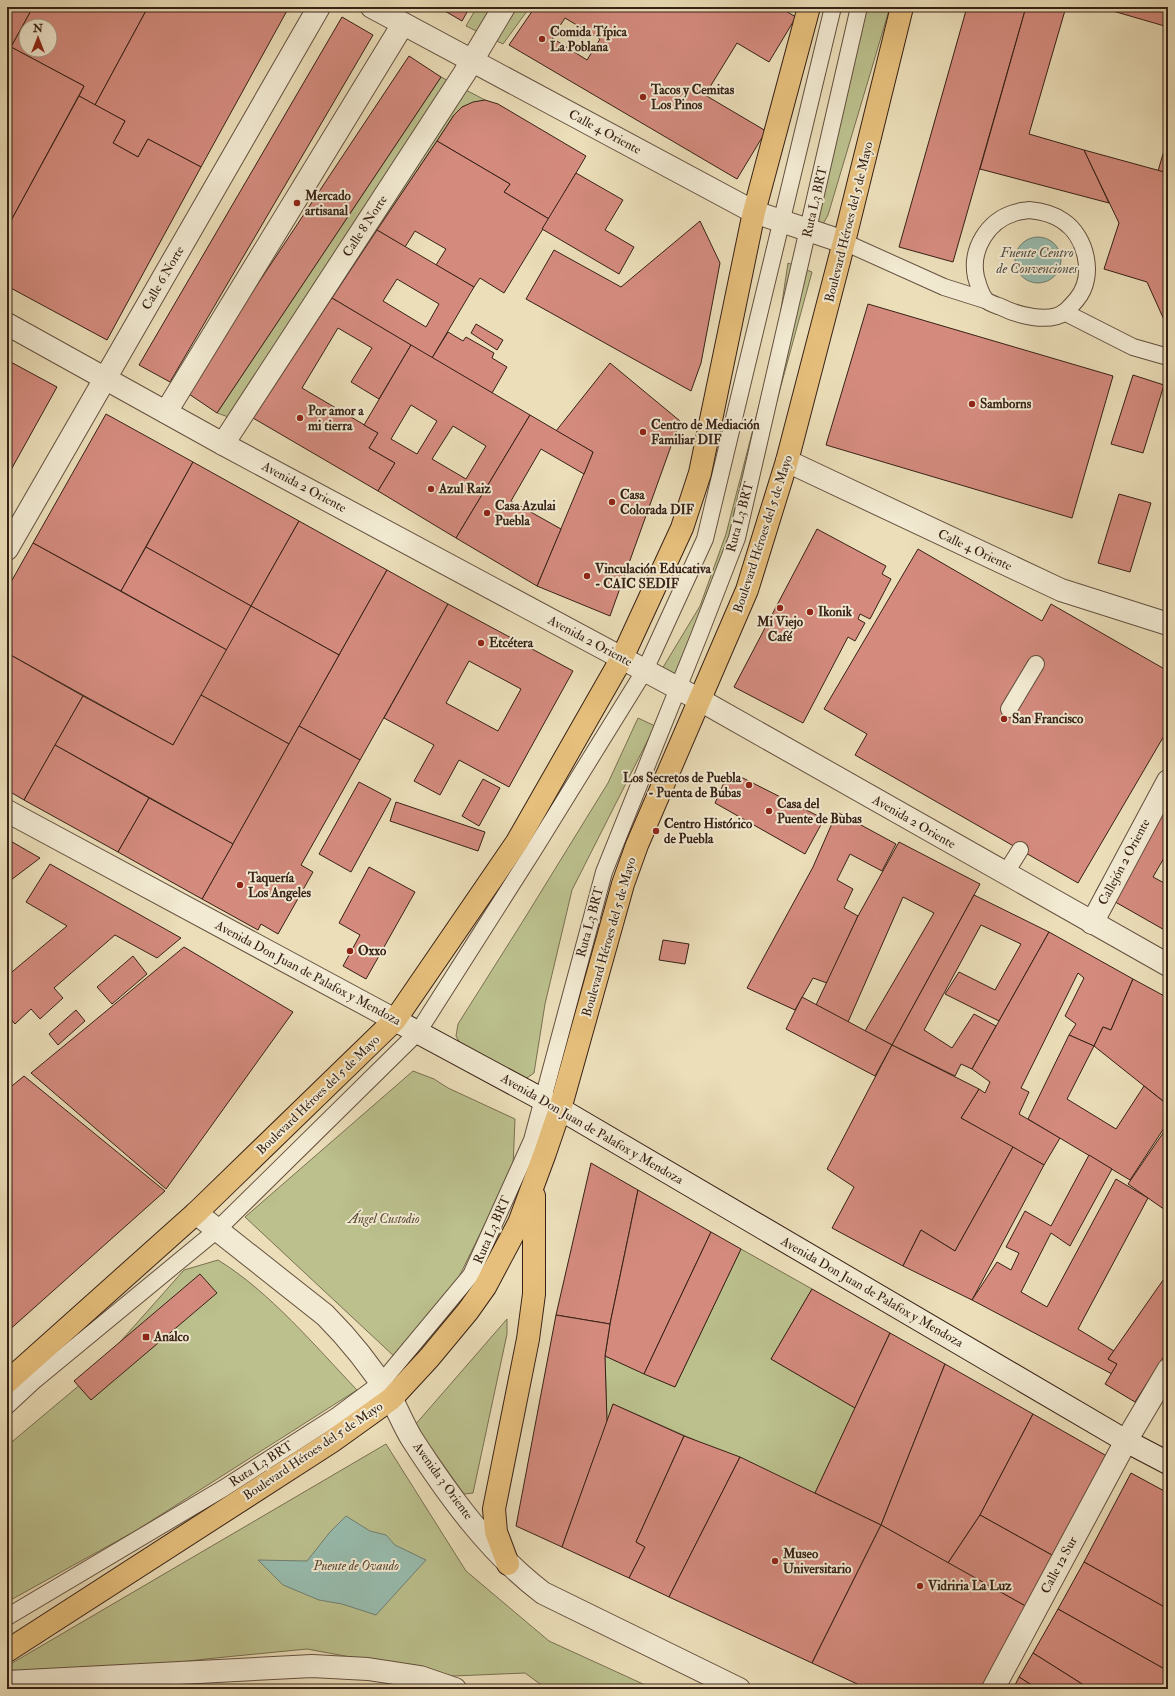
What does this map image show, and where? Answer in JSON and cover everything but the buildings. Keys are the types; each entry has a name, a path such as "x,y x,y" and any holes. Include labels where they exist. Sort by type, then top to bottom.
{"main road":[{"name":"Boulevard Héroes del 5 de Mayo","path":"7,1382 196,1213 395,1020 517,842 622,658 682,528 700,473 754,212 809,7"},
{"name":"Boulevard Héroes del 5 de Mayo","path":"7,1651 331,1442 451,1332 485,1287 519,1223 534,1183 551,1104 637,845 747,590 787,461 844,242 902,7"},
{"path":"508,1564 496,1532 494,1509 528,1339 534,1294 534,1183"}],"street":[{"name":"Calle 6 Norte","path":"7,549 319,7"},
{"name":"Calle 4 Oriente","path":"372,7 754,212 780,222 844,242"},
{"name":"Calle 8 Norte","path":"223,444 472,61 504,7"},
{"path":"166,412 403,24"},
{"name":"Avenida 2 Oriente","path":"7,324 223,444 700,700 1168,965"},
{"name":"Calle 4 Oriente","path":"787,461 1061,590 1168,624"},
{"name":"Callejón 2 Oriente","path":"1092,923 1168,781"},
{"name":"Avenida Don Juan de Palafox y Mendoza","path":"7,811 551,1104 1126,1441 1168,1463"},
{"name":"Avenida 3 Oriente","path":"196,1213 325,1315 353,1345 386,1391 411,1437 427,1462 469,1518 508,1564 544,1593 739,1689"},
{"name":"Calle 12 Sur","path":"993,1689 1126,1441 1168,1370"},
{"path":"7,1682 312,1666 368,1669 420,1677 455,1689"}],"lane":[{"path":"7,1406 35,1380 218,1230 418,1032 535,848 645,670 706,539 780,222 833,7"},
{"name":"Ruta L3 BRT","path":"7,1617 224,1488 338,1415 386,1391 472,1275 532,1140 551,1104 604,872 737,538 859,7"},
{"path":"844,242 944,287 985,300 1012,313 1045,318 1064,312 1079,297 1087,277 1087,256 1079,236 1064,221 1044,212 1029,210 1014,213 1000,219 989,229 980,242 975,256 975,271 978,286 985,300"},
{"path":"1064,312 1134,347 1168,357"},
{"path":"1009,709 1036,664"},
{"path":"1005,874 1020,850"}],"green space":[{"path":"477,7 530,7 503,44 466,26"},
{"path":"860,7 890,7 828,215 823,224 807,218"},
{"path":"441,77 485,100 462,107 454,115 253,418 237,420 217,413"},
{"path":"788,263 812,272 755,481 679,675 662,669 700,606 726,534 777,336"},
{"path":"638,718 655,726 572,890 545,1004 534,1073 524,1080 462,1047 456,1036 458,1024 608,783"},
{"name":"Ángel Custodio","path":"413,1071 434,1079 448,1088 515,1119 513,1167 450,1295 397,1359 245,1217"},
{"path":"741,1249 812,1289 771,1359 855,1408 815,1493 613,1404 607,1422 605,1356 675,1387"},
{"path":"218,1260 237,1273 274,1304 357,1390 137,1530 7,1602 7,1446 88,1378 184,1270"},
{"path":"507,1319 507,1334 473,1493 464,1494 415,1425"},
{"name":"Puente de Ovando","path":"386,1444 466,1571 549,1641 654,1689 547,1689 525,1673 453,1676 307,1649 60,1676 7,1675 7,1666"}],"water":[{"name":"Fuente Centro de Convenciones","path":"1038,237 1051,241 1057,247 1061,260 1057,273 1051,279 1038,283 1025,279 1019,273 1015,260 1019,247 1025,241"},
{"path":"346,1516 370,1531 386,1535 395,1545 426,1560 376,1615 342,1604 319,1600 283,1585 258,1560 307,1561 330,1532"}],"place":[{"name":"Comida Típica La Poblana","path":"542,39"},
{"name":"Tacos y Cemitas Los Pinos","path":"643,97"},
{"name":"Mercado artisanal","path":"297,203"},
{"name":"Samborns","path":"972,404"},
{"name":"Por amor a mi tierra","path":"300,418"},
{"name":"Centro de Mediación Familiar DIF","path":"643,432"},
{"name":"Azul Raiz","path":"431,489"},
{"name":"Casa Colorada DIF","path":"612,502"},
{"name":"Casa Azulai Puebla","path":"487,513"},
{"name":"Vinculación Educativa - CAIC SEDIF","path":"587,576"},
{"name":"Mi Viejo Café","path":"780,608"},
{"name":"Ikonik","path":"810,612"},
{"name":"Etcétera","path":"481,643"},
{"name":"San Francisco","path":"1004,719"},
{"name":"Los Secretos de Puebla - Puenta de Bubas","path":"749,785"},
{"name":"Casa del Puente de Bubas","path":"769,811"},
{"name":"Centro Histórico de Puebla","path":"656,831"},
{"name":"Taquería Los Angeles","path":"240,885"},
{"name":"Oxxo","path":"350,951"},
{"name":"Analco","path":"146,1337"},
{"name":"Museo Universitario","path":"775,1561"},
{"name":"Vidriria La Luz","path":"920,1586"}]}
